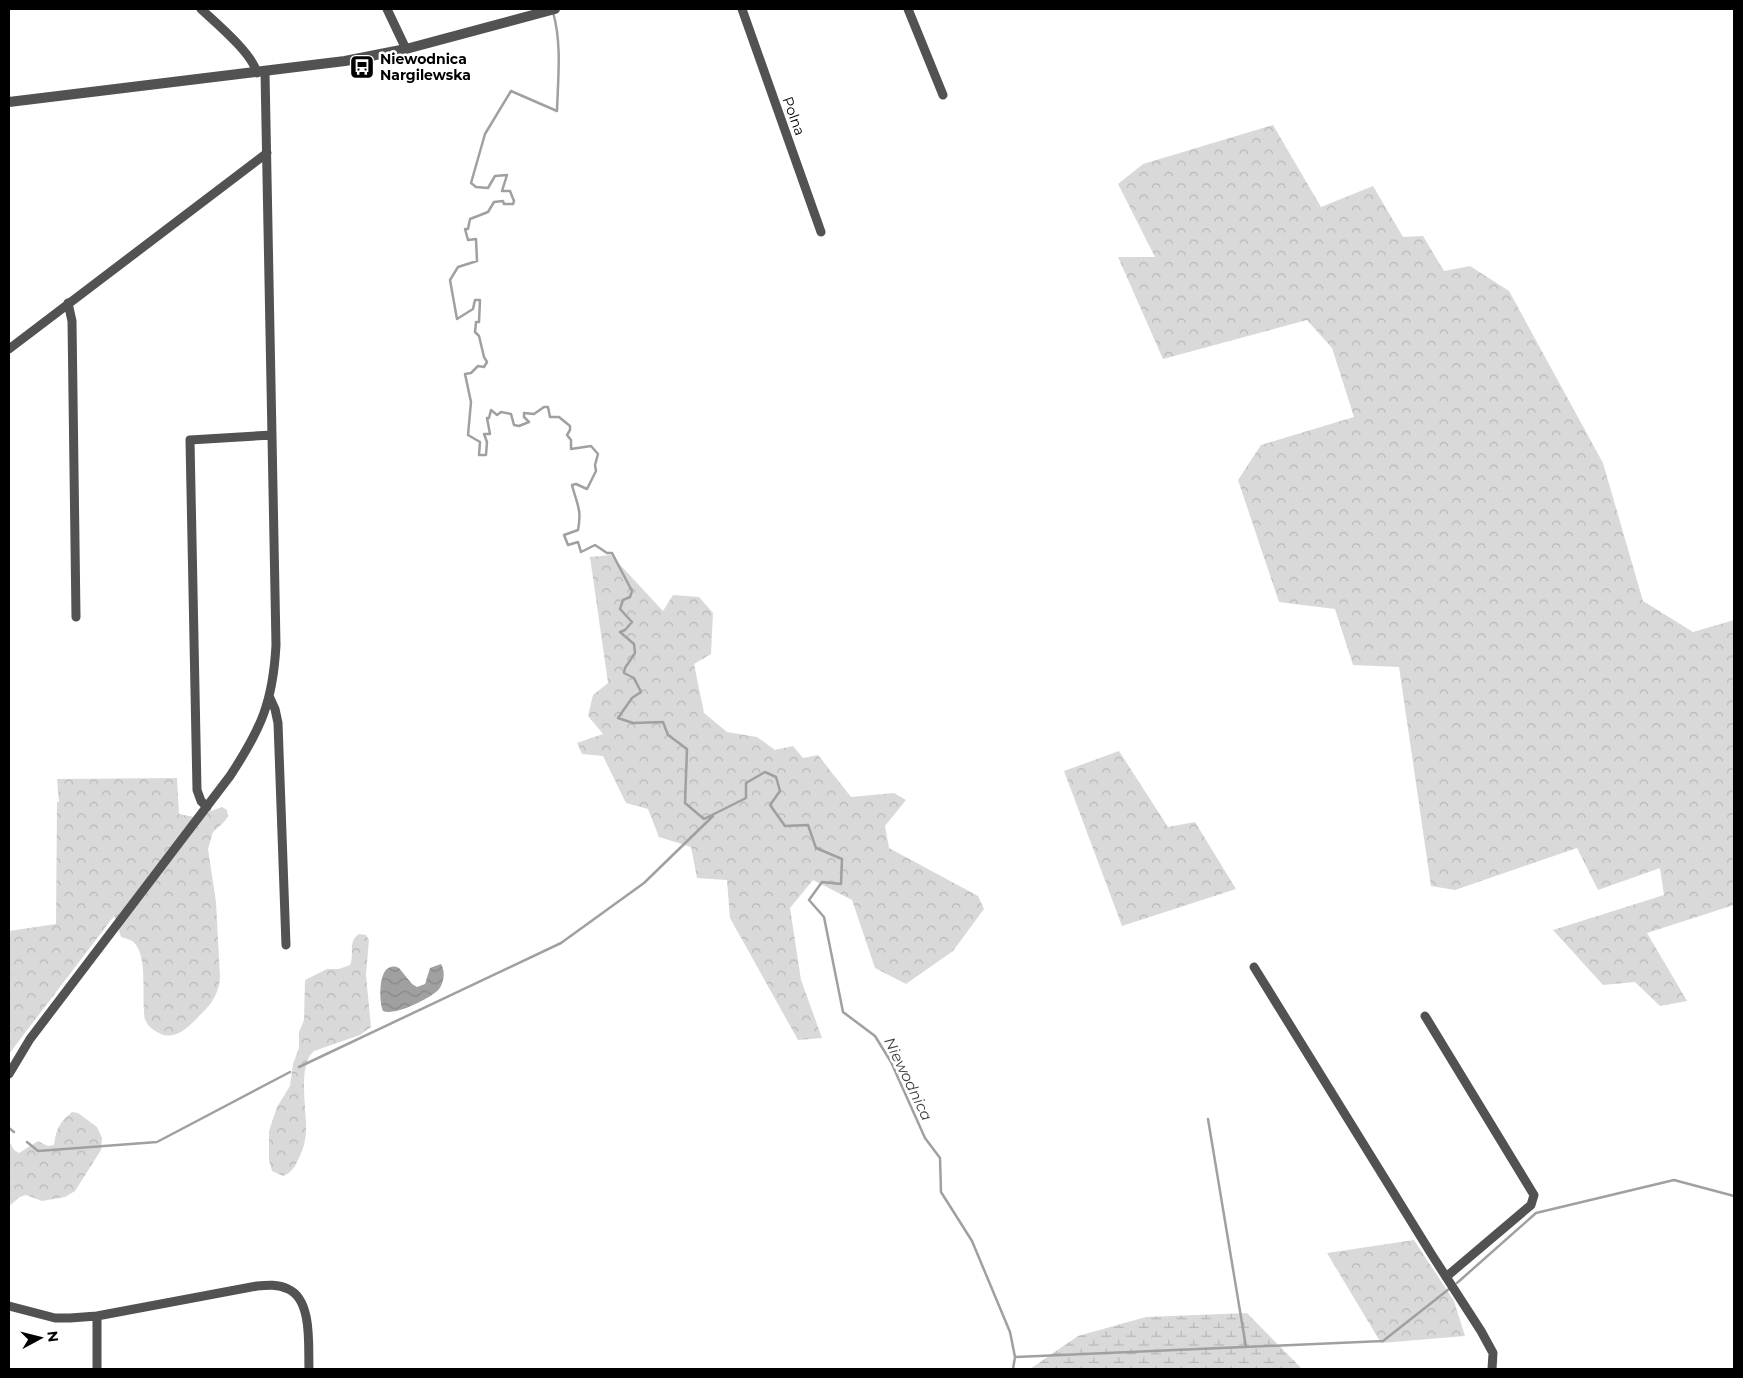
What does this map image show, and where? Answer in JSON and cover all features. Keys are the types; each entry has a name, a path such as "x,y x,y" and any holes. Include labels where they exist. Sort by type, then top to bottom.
{"street":[{"path":"9,1074 30,1039 207,807 250,745 270,698 276,645 267,153 261,72 202,9"},
{"path":"387,9 406,49"},
{"path":"9,102 345,61 406,49 555,9"},
{"name":"Polna","path":"742,9 821,232"},
{"path":"908,9 943,96"},
{"path":"9,349 267,153"},
{"path":"68,303 72,321 76,617"},
{"path":"207,807 201,800 197,790 190,440 272,435"},
{"path":"270,698 278,723 286,946"},
{"path":"1254,967 1481,1331 1493,1353 1492,1369"},
{"path":"1425,1016 1534,1195 1531,1205 1446,1277"},
{"path":"9,1306 55,1318 96,1316 257,1286 275,1285 289,1289 296,1295 303,1306 307,1323 309,1369"},
{"path":"96,1316 97,1369"}],"green space":[{"path":"1273,125 1321,207 1373,186 1403,237 1423,236 1444,271 1470,266 1509,291 1603,463 1643,601 1693,632 1734,620 1734,905 1647,933 1687,1001 1660,1006 1635,982 1603,985 1553,930 1664,895 1660,868 1598,890 1577,848 1455,890 1431,886 1399,667 1353,665 1335,609 1279,602 1238,480 1261,445 1354,417 1332,348 1307,320 1163,359 1118,257 1155,257 1118,184 1143,164"},
{"path":"611,555 663,611 673,595 699,597 713,613 711,654 694,664 704,713 727,732 757,737 775,750 793,746 803,758 818,755 851,797 894,793 906,800 885,826 889,848 978,896 984,909 953,951 906,984 875,968 852,900 813,880 790,908 801,980 822,1038 798,1040 730,918 727,880 697,878 691,847 659,837 648,809 626,803 603,756 582,754 577,743 603,734 588,716 593,695 608,683 590,557"},
{"path":"1119,751 1168,827 1195,822 1236,889 1122,926 1064,771"},
{"path":"177,778 179,814 194,817 222,807 227,810 228,816 213,832 208,849 216,902 220,977 213,1000 194,1021 177,1034 164,1035 152,1029 144,1017 143,973 140,954 137,946 132,941 121,937 120,925 114,916 9,1054 9,931 56,924 57,802 59,802 57,779"},
{"path":"359,934 366,935 369,940 366,975 371,1027 360,1035 314,1051 309,1058 304,1077 305,1141 296,1165 283,1176 272,1171 269,1160 269,1131 277,1107 290,1086 293,1064 299,1048 299,1032 304,1020 305,980 327,969 339,969 350,965 352,944 355,937"},
{"path":"72,1112 78,1113 97,1127 102,1138 101,1150 75,1191 65,1197 42,1201 26,1195 20,1197 9,1206 9,1141 14,1150 19,1153 38,1141 48,1146 54,1145 59,1127"},
{"path":"1414,1240 1454,1301 1465,1336 1381,1343 1327,1253"},
{"path":"1247,1313 1302,1369 1030,1369 1078,1336 1146,1317"}],"water":[{"path":"441,964 443,979 441,986 436,992 418,1003 402,1009 388,1012 383,1011 381,986 387,969 391,967 399,968 412,984 417,987 425,984 430,968"}],"waterway":[{"name":"Niewodnica","path":"553,12 558,36 559,74 557,111 511,91 485,134 471,183 476,187 488,188 495,176 507,175 502,191 510,191 514,201 513,204 504,204 503,201 494,202 488,212 470,219 468,229 465,229 468,240 476,239 477,261 458,267 450,280 457,319 473,309 475,300 480,300 479,322 476,322 475,332 479,336 487,362 484,367 478,366 471,373 465,374 471,402 468,435 480,442 479,455 486,455 487,442 484,434 490,434 487,418 489,418 491,410 497,415 501,412 511,414 514,425 519,426 529,422 524,417 524,413 534,414 544,407 548,407 550,417 559,417 570,426 567,435 571,440 571,449 591,446 598,454 595,465 596,471 587,489 576,484 572,485 579,512 578,530 564,535 568,545 578,542 581,552 595,545 607,553 612,553 632,591 630,597 623,600 620,609 632,622 625,630 620,632 634,644 635,653 625,668 624,673 634,678 641,692 632,698 618,718 633,723 663,722 668,735 687,749 685,803 704,819 746,798 746,783 765,772 776,777 780,791 770,805 785,826 808,825 816,848 842,859 841,884 822,882 809,900 824,917 843,1012 875,1036 891,1062 925,1138 940,1158 941,1192 972,1241 1010,1332 1015,1357 1013,1369"},
{"path":"299,1067 561,943 644,883 713,816"},
{"path":"27,1142 38,1151 157,1142 290,1072"},
{"path":"1208,1119 1246,1347"},
{"path":"9,1128 14,1132"},
{"path":"1457,1283 1536,1213 1674,1180 1734,1196"},
{"path":"1015,1357 1383,1341 1449,1289"}],"place":[{"name":"Niewodnica Nargilewska","path":"362,67"}]}
